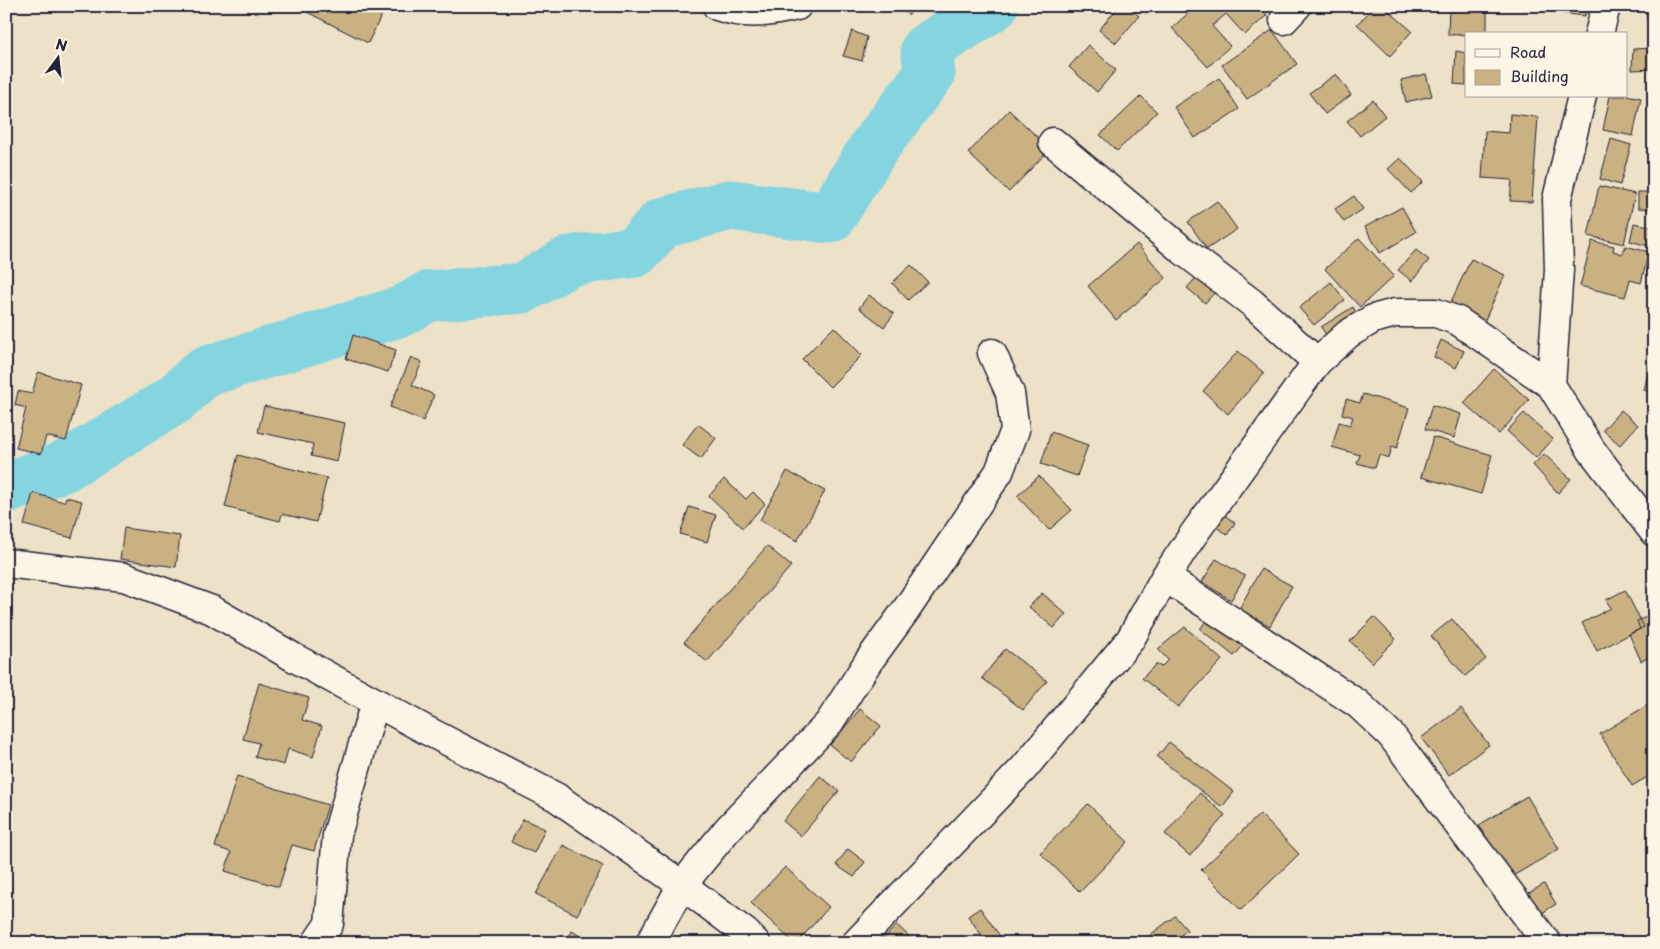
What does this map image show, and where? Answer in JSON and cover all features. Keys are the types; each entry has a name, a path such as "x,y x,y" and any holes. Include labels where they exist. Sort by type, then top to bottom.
{"street":[{"path":"717,6 735,11 769,12 797,6"},
{"path":"1600,32 1606,6"},
{"path":"1551,385 1559,270 1557,199 1582,98"},
{"path":"1053,142 1181,249 1252,303 1317,362"},
{"path":"856,943 1024,768 1130,640 1165,577 1193,535 1317,362 1348,334 1373,319 1395,313 1436,313 1458,322 1551,385 1592,452 1654,532"},
{"path":"650,943 682,885 726,830 830,723 868,662 906,610 999,472 1015,430 1010,393 992,353"},
{"path":"6,563 124,577 212,610 375,702 556,796 682,885 746,933 756,943"},
{"path":"1165,577 1358,704 1392,735 1547,943"},
{"path":"316,943 328,924 337,835 375,702"}],"building":[{"path":"295,6 386,6 368,43"},
{"path":"895,6 915,6 909,15"},
{"path":"1119,6 1127,6 1139,16 1116,43 1099,30"},
{"path":"1196,6 1259,6 1267,15 1245,35 1226,14 1212,26 1230,46 1208,67 1172,28"},
{"path":"1376,6 1383,6 1412,31 1390,56 1357,24"},
{"path":"1449,6 1487,6 1487,32 1465,32 1465,35 1448,35"},
{"path":"1499,6 1586,6 1585,16"},
{"path":"1645,6 1654,6 1654,41 1650,41"},
{"path":"1272,30 1297,64 1247,99 1222,65"},
{"path":"852,31 867,37 862,61 843,56"},
{"path":"1088,45 1116,70 1097,92 1069,67"},
{"path":"1654,48 1654,69 1632,70 1633,49"},
{"path":"1456,51 1465,53 1465,85 1454,84"},
{"path":"1336,74 1351,95 1325,114 1309,93"},
{"path":"1426,74 1432,96 1406,102 1401,80"},
{"path":"1219,78 1239,109 1195,138 1174,107"},
{"path":"1628,95 1641,98 1633,136 1603,130 1610,98 1628,98"},
{"path":"1141,96 1157,112 1117,151 1100,135"},
{"path":"1373,100 1385,116 1360,136 1347,121"},
{"path":"1009,110 1050,149 1009,192 968,153"},
{"path":"1510,114 1538,117 1532,202 1510,201 1512,180 1482,178 1485,131 1509,133"},
{"path":"1611,139 1631,145 1620,185 1600,179"},
{"path":"1400,158 1423,182 1411,193 1388,169"},
{"path":"1599,186 1635,194 1624,244 1588,236"},
{"path":"1638,192 1653,192 1653,209 1638,208"},
{"path":"1354,196 1363,209 1344,222 1335,209"},
{"path":"1217,201 1237,229 1207,249 1188,222"},
{"path":"1402,207 1416,232 1380,253 1365,227"},
{"path":"1634,223 1654,227 1652,247 1630,241"},
{"path":"1359,238 1394,276 1360,307 1325,269"},
{"path":"1592,241 1614,246 1613,251 1623,254 1625,246 1649,252 1641,283 1630,280 1625,297 1580,286"},
{"path":"1137,244 1166,278 1116,320 1088,286"},
{"path":"1416,250 1429,260 1412,281 1398,270"},
{"path":"1471,259 1505,275 1484,322 1449,306"},
{"path":"911,265 928,282 908,300 892,283"},
{"path":"1201,272 1219,288 1205,303 1187,288"},
{"path":"1331,282 1345,300 1314,325 1299,308"},
{"path":"869,295 894,314 884,327 859,308"},
{"path":"1353,307 1362,323 1331,343 1321,327"},
{"path":"834,327 862,355 830,387 802,359"},
{"path":"353,335 396,350 388,372 346,359"},
{"path":"1441,340 1464,351 1456,368 1434,357"},
{"path":"1238,351 1264,373 1228,414 1203,391"},
{"path":"411,357 422,362 412,385 434,395 423,421 390,407"},
{"path":"1651,360 1654,360 1654,392 1644,390"},
{"path":"1494,369 1529,400 1499,434 1464,403"},
{"path":"38,372 81,385 66,441 46,436 41,454 16,448 26,408 15,405 18,391 32,394"},
{"path":"1363,394 1409,408 1397,448 1392,446 1389,458 1379,455 1375,468 1357,463 1360,455 1332,447 1339,422 1350,425 1353,417 1342,414 1346,399 1360,403"},
{"path":"1432,405 1461,414 1454,438 1425,429"},
{"path":"264,406 345,423 337,462 311,456 313,444 258,432"},
{"path":"1621,410 1638,425 1620,445 1603,430"},
{"path":"1524,413 1553,439 1536,458 1507,431"},
{"path":"698,424 716,438 701,459 682,445"},
{"path":"1051,432 1088,445 1077,476 1041,464"},
{"path":"1433,437 1492,455 1481,494 1421,477"},
{"path":"1544,454 1571,479 1558,493 1533,465"},
{"path":"238,455 327,478 316,522 282,514 280,521 225,507"},
{"path":"787,471 825,491 797,541 760,520"},
{"path":"1039,476 1072,510 1049,530 1017,496"},
{"path":"724,479 746,499 753,492 765,504 743,528 709,496"},
{"path":"33,493 64,502 66,497 82,501 72,538 24,525"},
{"path":"689,507 716,515 707,542 680,534"},
{"path":"1223,514 1235,523 1227,535 1215,526"},
{"path":"124,528 180,536 176,567 120,559"},
{"path":"767,546 791,566 707,662 684,642"},
{"path":"1216,559 1245,576 1231,600 1202,582"},
{"path":"1261,569 1292,586 1270,626 1239,609"},
{"path":"1625,590 1644,627 1597,651 1582,623 1611,608 1606,600"},
{"path":"1042,593 1066,614 1054,628 1029,607"},
{"path":"1212,613 1247,641 1234,656 1200,629"},
{"path":"1654,614 1654,655 1641,661 1629,634 1640,629 1637,621"},
{"path":"1374,617 1396,639 1372,663 1350,641"},
{"path":"1452,619 1486,659 1465,676 1431,636"},
{"path":"1185,627 1222,660 1178,707 1142,678 1156,664 1161,667 1168,660 1158,649"},
{"path":"1005,649 1047,681 1023,710 982,678"},
{"path":"259,683 309,698 302,720 322,726 313,757 288,749 284,765 255,757 259,743 243,739"},
{"path":"1654,701 1654,773 1632,786 1600,734"},
{"path":"1461,708 1489,745 1449,775 1421,738"},
{"path":"860,709 881,726 851,762 830,745"},
{"path":"1169,742 1234,792 1222,807 1157,757"},
{"path":"237,776 328,805 314,851 292,845 279,887 225,871 231,852 215,847"},
{"path":"820,776 839,791 801,836 783,821"},
{"path":"1200,793 1225,815 1190,856 1165,834"},
{"path":"1527,796 1559,849 1511,877 1479,825"},
{"path":"1088,804 1128,842 1080,892 1040,853"},
{"path":"1260,814 1299,854 1241,910 1201,870"},
{"path":"523,819 545,829 534,853 511,842"},
{"path":"563,845 603,866 577,915 536,894"},
{"path":"848,849 865,862 854,877 836,865"},
{"path":"785,867 829,907 797,943 794,943 751,903"},
{"path":"1544,884 1556,904 1539,915 1527,894"},
{"path":"980,908 1005,943 987,943 968,916"},
{"path":"1175,916 1187,930 1171,943 1156,943 1150,935"},
{"path":"897,925 916,943 879,943"},
{"path":"572,931 591,943 565,943"}],"waterway":[{"path":"6,488 65,466 174,400 204,372 402,311 429,296 523,288 569,261 635,252 662,223 730,205 830,218 875,146 930,73 926,49 993,6"}]}
